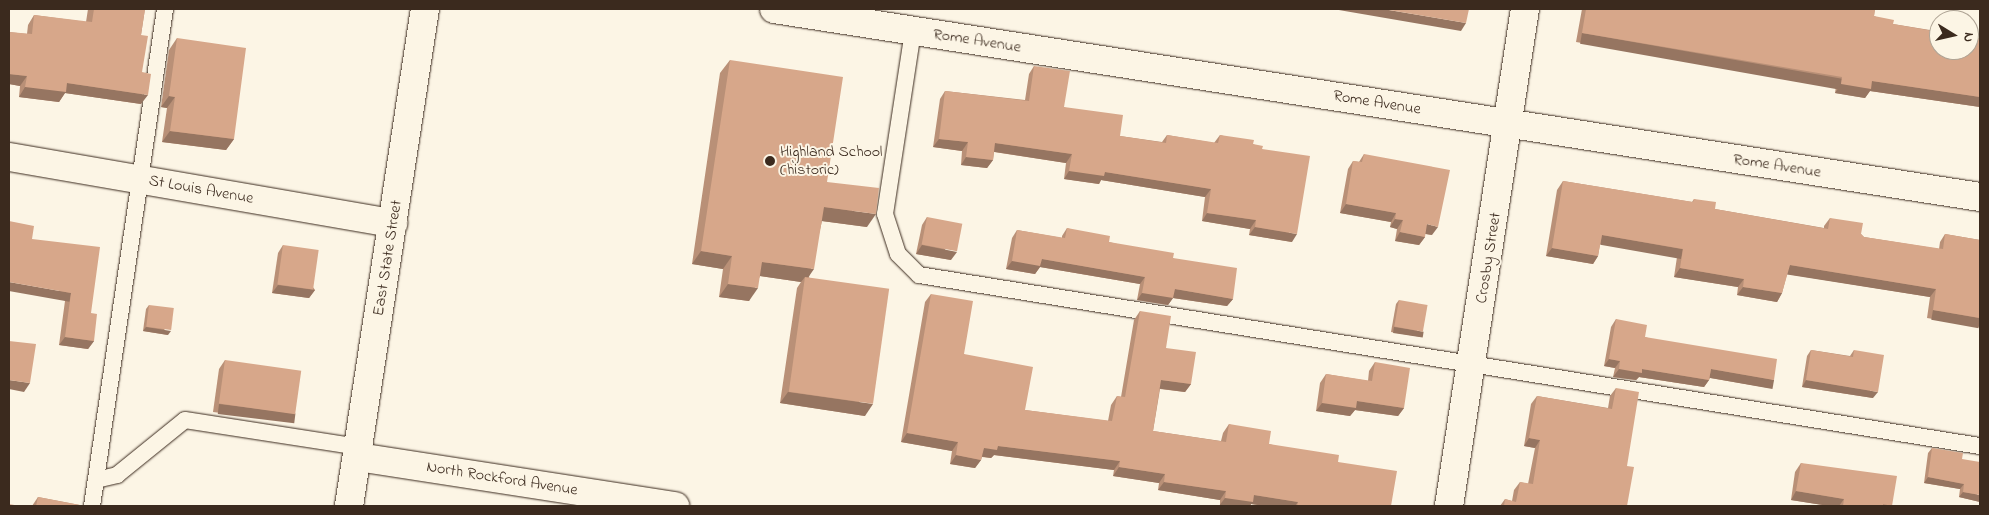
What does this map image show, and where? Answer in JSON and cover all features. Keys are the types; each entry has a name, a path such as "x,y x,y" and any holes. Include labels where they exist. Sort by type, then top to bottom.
{"street":[{"name":"East State Street","path":"349,506 359,452 425,9"},
{"name":"Rome Avenue","path":"774,9 1980,197"},
{"name":"Crosby Street","path":"1449,506 1510,124 1525,9"},
{"name":"St Louis Avenue","path":"9,157 393,223"},
{"name":"North Rockford Avenue","path":"359,452 608,501 675,506"}],"lane":[{"path":"92,506 165,9"},
{"path":"913,30 885,214 898,254 919,274 1980,446"},
{"path":"96,480 117,474 185,420 359,452"}],"building":[{"path":"94,9 145,9 141,35 148,36 142,72 151,74 148,95 67,83 66,92 25,87 27,76 9,74 9,32 32,34 34,15 92,22"},
{"path":"1383,9 1469,9 1466,23"},
{"path":"1586,9 1875,9 1874,16 1894,20 1893,24 1929,30 1929,60 1979,60 1980,39 1980,97 1872,81 1871,89 1841,84 1842,77 1582,33"},
{"path":"177,38 246,48 234,139 170,131 175,97 169,96"},
{"path":"730,60 843,77 827,182 879,188 876,214 824,207 814,269 762,262 758,288 728,284 732,256 701,251"},
{"path":"1034,66 1070,71 1064,107 1123,115 1120,136 1166,143 1167,135 1218,143 1220,135 1254,140 1253,144 1263,146 1262,149 1310,156 1297,234 1255,227 1256,220 1207,213 1211,189 1105,172 1104,176 1069,171 1072,154 995,143 993,160 966,157 968,142 939,139 945,91 1029,101"},
{"path":"1364,154 1450,170 1438,227 1427,224 1425,237 1400,232 1403,220 1395,219 1396,213 1346,204 1353,161 1362,162"},
{"path":"1563,181 1693,202 1694,199 1716,202 1715,209 1828,229 1830,218 1863,223 1861,234 1864,237 1943,249 1945,234 1980,240 1980,318 1933,310 1936,289 1790,265 1782,293 1743,287 1744,279 1680,268 1683,249 1602,235 1598,256 1552,248"},
{"path":"927,217 962,224 957,251 922,244"},
{"path":"9,221 34,226 32,239 100,247 91,313 97,314 94,341 65,337 71,293 9,282"},
{"path":"1067,228 1110,236 1109,242 1174,253 1173,258 1237,268 1233,299 1175,289 1173,298 1142,293 1145,277 1042,259 1040,266 1012,261 1017,230 1065,238"},
{"path":"283,245 319,250 313,290 277,285"},
{"path":"805,277 889,289 873,404 789,392"},
{"path":"931,294 973,301 964,354 1033,367 1025,410 1112,421 1117,396 1125,397 1140,311 1171,316 1166,348 1196,352 1191,384 1161,380 1153,431 1226,442 1229,424 1271,431 1269,444 1339,455 1338,462 1397,471 1391,506 1297,506 1298,502 1254,495 1253,502 1225,498 1226,491 1164,482 1165,474 1119,467 1120,461 998,446 997,450 984,448 981,460 956,455 958,442 907,433"},
{"path":"1399,300 1428,305 1423,332 1394,327"},
{"path":"149,305 174,308 171,330 146,327"},
{"path":"1616,319 1647,325 1645,337 1777,359 1774,380 1711,369 1709,380 1642,369 1642,373 1619,369 1620,361 1609,359"},
{"path":"9,341 36,344 30,383 9,380"},
{"path":"1811,350 1853,357 1854,350 1884,355 1878,392 1806,380"},
{"path":"225,360 301,371 295,414 219,404"},
{"path":"1375,362 1410,368 1404,408 1357,401 1356,408 1322,403 1326,374 1372,381"},
{"path":"1616,388 1639,392 1627,466 1634,467 1627,506 1504,506 1505,499 1516,502 1520,482 1533,484 1540,440 1529,438 1537,396 1612,409"},
{"path":"1932,448 1963,453 1962,459 1980,462 1980,495 1963,492 1964,484 1928,477"},
{"path":"1801,463 1897,476 1892,506 1883,504 1883,506 1843,506 1844,499 1796,491"},
{"path":"38,497 85,506 36,506"}],"place":[{"name":"Highland School (historic)","path":"770,161"}]}
